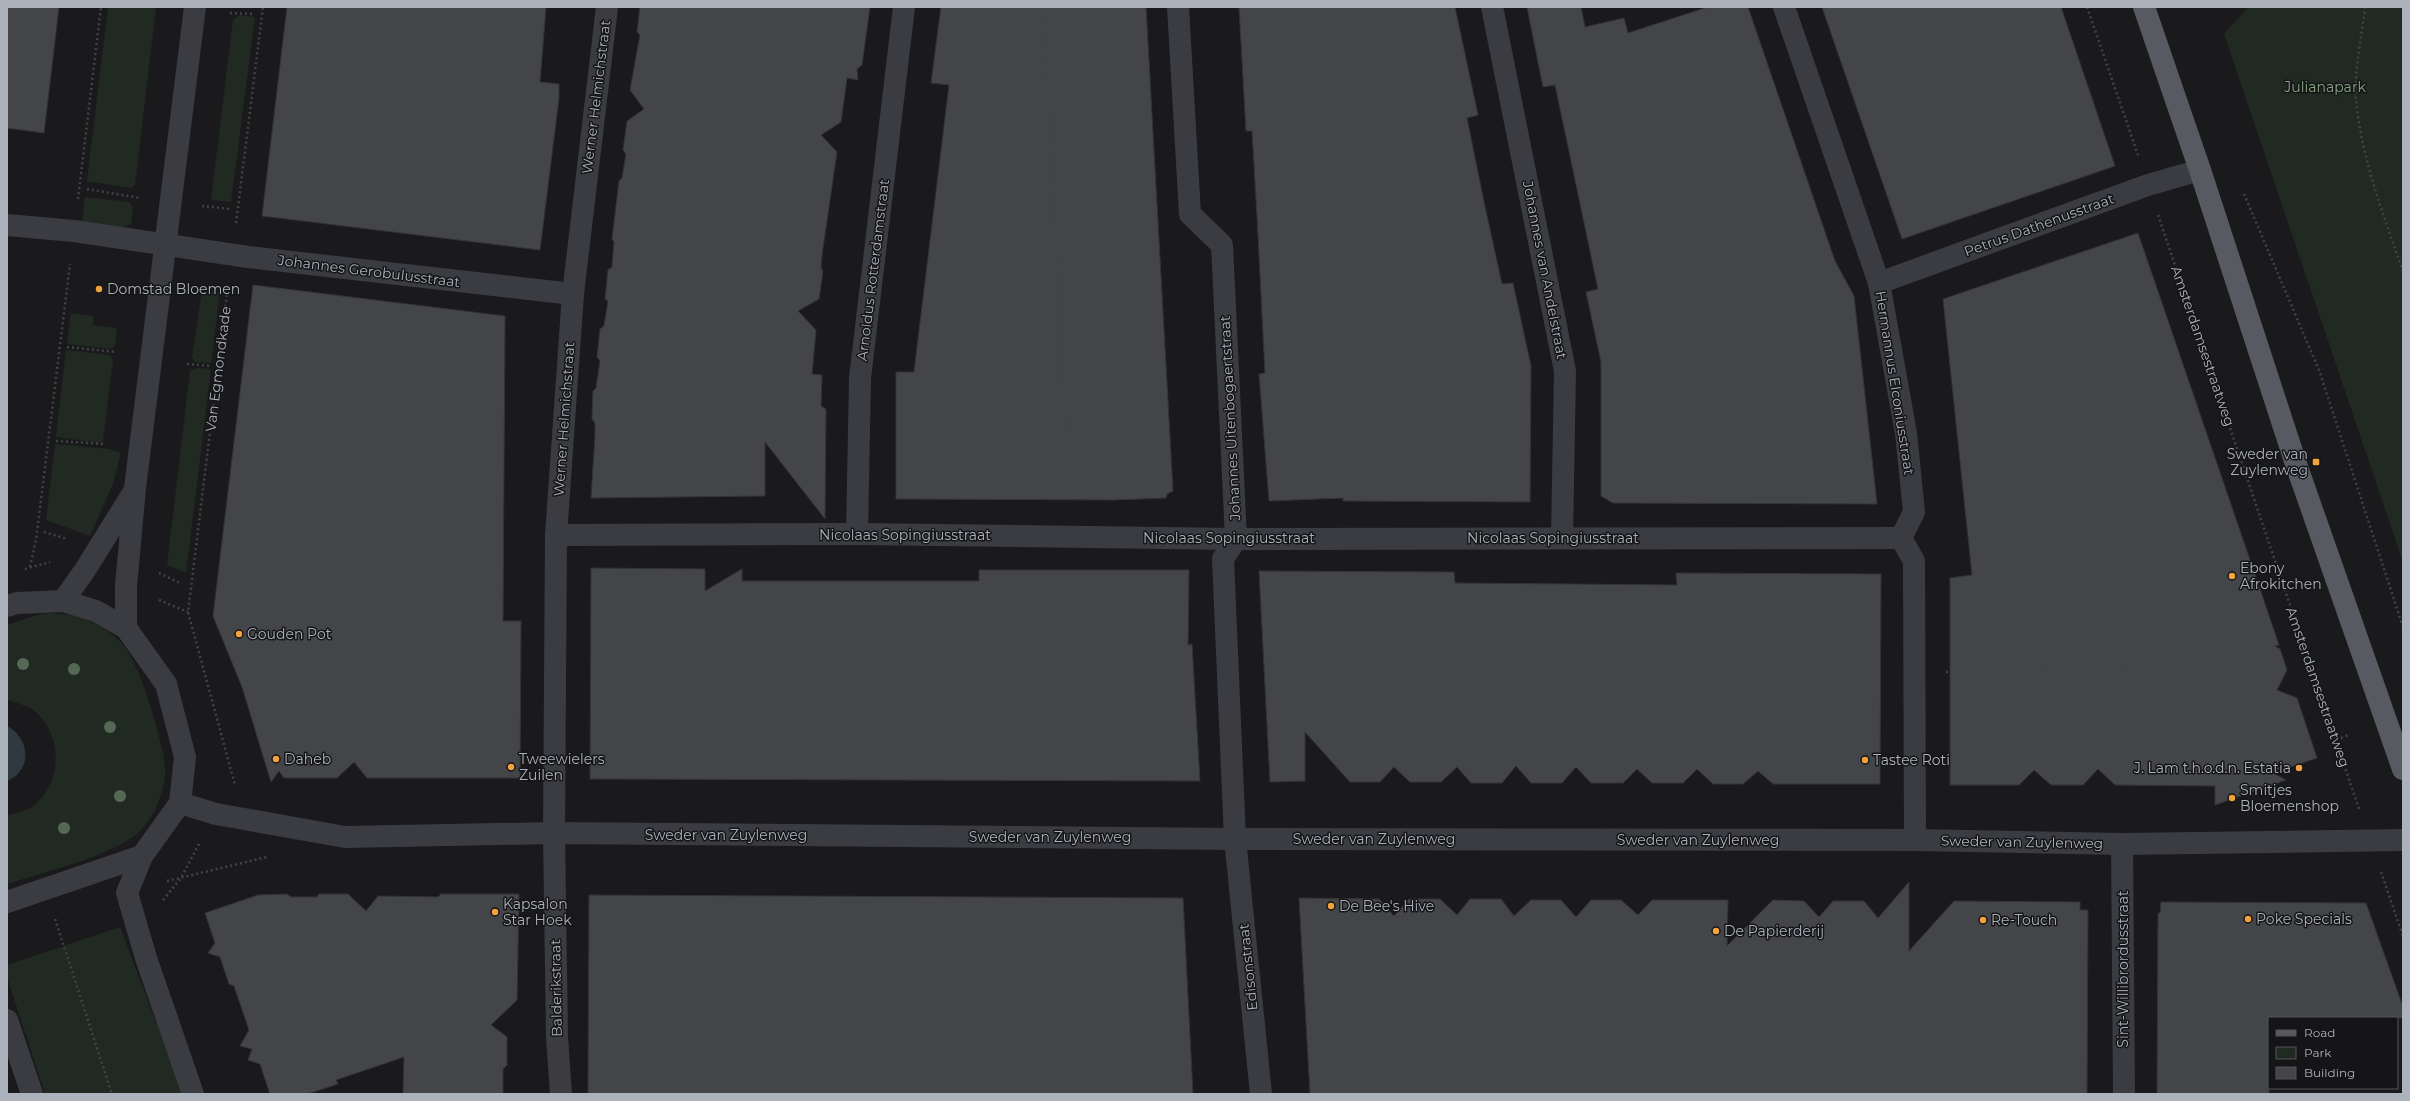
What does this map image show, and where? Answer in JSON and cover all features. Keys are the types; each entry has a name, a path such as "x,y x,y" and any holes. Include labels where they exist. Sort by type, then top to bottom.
{"main road":[{"path":"2144,7 2200,170 2297,468 2403,769"}],"street":[{"path":"126,628 126,586 135,488 195,7"},
{"name":"Werner Helmichstraat","path":"554,834 556,535 573,294 606,7"},
{"name":"Arnoldus Rotterdamstraat","path":"857,534 860,378 904,7"},
{"name":"Johannes Uitenbogaertstraat","path":"1178,7 1190,214 1222,245 1236,539 1223,559 1235,839"},
{"name":"Johannes van Andelstraat","path":"1492,7 1565,371 1562,537"},
{"name":"Hermannus Elconiusstraat","path":"1784,7 1879,283 1906,433 1914,512 1901,538"},
{"name":"Petrus Dathenusstraat","path":"1879,283 2148,185 2200,170"},
{"name":"Johannes Gerobulusstraat","path":"7,225 74,231 232,254 573,294"},
{"path":"63,601 85,570 135,488"},
{"name":"Nicolaas Sopingiusstraat","path":"556,535 857,534 1236,539 1562,537 1901,538"},
{"path":"1901,538 1914,561 1914,840"},
{"path":"7,606 17,603 63,601 96,611 126,628 166,684 185,757 180,804 142,856 126,893 146,958 192,1094"},
{"name":"Sweder van Zuylenweg","path":"180,804 216,814 344,837 554,834 1235,839 1914,840 2122,844 2371,842 2403,840"},
{"name":"Balderikstraat","path":"554,834 557,1037 561,1094"},
{"name":"Edisonstraat","path":"1235,839 1261,1094"},
{"name":"Sint-Willibrordusstraat","path":"2122,844 2124,1094"},
{"path":"7,902 142,856"},
{"path":"7,1020 32,1094"}],"path":[{"path":"30,568 37,531 101,7"},
{"name":"Van Egmondkade","path":"188,612 263,7"},
{"path":"1043,7 1066,433"},
{"name":"Amsterdamsestraatweg","path":"2087,7 2403,936"},
{"path":"2365,7 2356,97 2360,128 2376,195 2403,272"},
{"path":"230,12 255,14"},
{"path":"87,189 147,199"},
{"path":"2243,192 2319,370 2403,627"},
{"path":"197,206 230,209"},
{"path":"67,347 116,352"},
{"path":"187,364 211,366"},
{"path":"56,441 106,444"},
{"path":"154,571 182,584"},
{"path":"1914,672 2130,671"},
{"path":"2341,738 2348,735"},
{"path":"181,878 273,856"},
{"path":"55,917 112,1094"}],"green space":[{"path":"108,7 156,7 135,185 131,188 87,181"},
{"name":"Julianapark","path":"2248,7 2403,7 2403,562 2224,34"},
{"path":"239,15 255,17 231,202 211,200 233,20"},
{"path":"85,197 129,202 133,207 131,224 122,228 82,223"},
{"path":"202,290 220,293 211,363 195,362 192,357"},
{"path":"71,313 93,316 93,325 117,328 115,345 111,349 67,344"},
{"path":"66,350 110,355 113,360 103,440 100,443 56,437"},
{"path":"196,368 211,369 186,573 167,565 190,371"},
{"path":"55,444 109,449 121,453 113,484 90,536 46,520"},
{"path":"49,613 67,615 93,622 109,632 127,649 142,681 153,715 165,764 164,782 158,803 151,816 143,828 132,837 117,846 80,862 7,884 7,815 24,811 38,802 48,790 54,775 56,759 54,743 48,727 38,714 28,707 7,700 7,625 37,615"},
{"path":"120,927 183,1094 45,1094 7,977 7,965"}],"shaded area":[{"path":"7,726 15,731 20,738 24,746 25,754 21,769 15,776 7,781"}],"building":[{"path":"7,7 59,7 44,133 7,128"},
{"path":"287,7 546,7 540,82 559,84 559,98 540,250 262,216"},
{"path":"640,7 870,7 862,65 857,69 858,80 847,78 841,122 821,135 837,152 822,255 821,268 823,271 819,299 798,311 816,330 812,374 822,375 821,406 826,409 825,519 765,442 765,496 591,498 595,436 595,423 592,419 593,391 596,388 600,361 597,357 600,329 604,326 608,301 605,299 608,270 612,267 614,242 612,239 619,181 622,178 626,154 623,150 627,121 644,109 630,90 640,35 637,32"},
{"path":"941,7 1146,7 1173,491 1167,494 1166,498 1114,500 896,499 896,372 914,372 949,85 931,83"},
{"path":"1239,7 1455,7 1478,115 1467,118 1484,202 1502,284 1513,283 1531,366 1530,502 1343,501 1343,498 1269,501 1259,374 1265,373 1252,131 1246,131"},
{"path":"1527,7 1581,7 1585,27 1624,18 1628,33 1708,7 1748,7 1835,261 1854,296 1877,504 1613,503 1601,496 1601,362 1586,292 1598,289 1555,85 1543,87"},
{"path":"1822,7 2061,7 2115,166 1902,239"},
{"path":"2138,233 2279,645 2275,646 2280,649 2287,670 2277,690 2297,698 2317,758 2273,773 2286,780 2215,805 2215,786 2115,785 2098,769 2083,785 2051,785 2034,770 2019,785 1950,785 1950,578 1972,575 1943,299"},
{"path":"253,285 505,316 503,621 521,621 520,778 367,778 354,762 337,778 284,778 279,771 271,782 242,687 213,616"},
{"path":"591,568 705,569 705,591 742,569 742,581 979,581 979,570 1189,570 1188,645 1192,644 1200,781 590,779"},
{"path":"1259,571 1454,572 1455,583 1677,585 1676,573 1881,574 1880,784 1773,784 1758,771 1743,784 1713,784 1697,769 1683,783 1652,783 1637,769 1623,783 1591,783 1576,767 1562,783 1531,783 1516,766 1502,783 1471,783 1457,767 1441,782 1410,782 1394,767 1380,782 1350,782 1305,732 1305,781 1270,782"},
{"path":"1909,882 1909,951 1954,901 2080,902 2080,910 2088,910 2087,1094 1310,1094 1299,898 1379,899 1394,916 1409,899 1440,899 1457,915 1470,899 1501,899 1514,916 1531,900 1561,900 1576,917 1591,900 1621,900 1638,915 1652,900 1728,900 1727,946 1773,900 1804,901 1819,917 1833,901 1864,901 1878,918"},
{"path":"287,894 291,897 317,897 319,894 348,894 366,911 378,896 438,897 441,894 519,894 517,1000 491,1025 507,1037 507,1065 503,1069 503,1094 403,1094 404,1057 336,1080 338,1084 307,1094 270,1094 260,1064 248,1060 252,1049 240,1046 249,1030 234,986 229,984 220,957 208,953 215,943 205,913 258,895"},
{"path":"589,895 1183,898 1193,1094 588,1094"},
{"path":"2161,902 2366,903 2403,1007 2403,1018 2268,1017 2269,1094 2157,1094 2158,913 2160,913"}],"place":[{"name":"Domstad Bloemen","path":"99,289"},
{"name":"Sweder van Zuylenweg","path":"2316,462"},
{"name":"Ebony Afrokitchen","path":"2232,576"},
{"name":"Gouden Pot","path":"239,634"},
{"name":"Daheb","path":"276,759"},
{"name":"Tastee Roti","path":"1865,760"},
{"name":"Tweewielers Zuilen","path":"511,767"},
{"name":"J. Lam t.h.o.d.n. Estatia","path":"2299,768"},
{"name":"Smitjes Bloemenshop","path":"2232,798"},
{"name":"De Bee's Hive","path":"1331,906"},
{"name":"Kapsalon Star Hoek","path":"495,912"},
{"name":"Poke Specials","path":"2248,919"},
{"name":"Re-Touch","path":"1983,920"},
{"name":"De Papierderij","path":"1716,931"}]}
